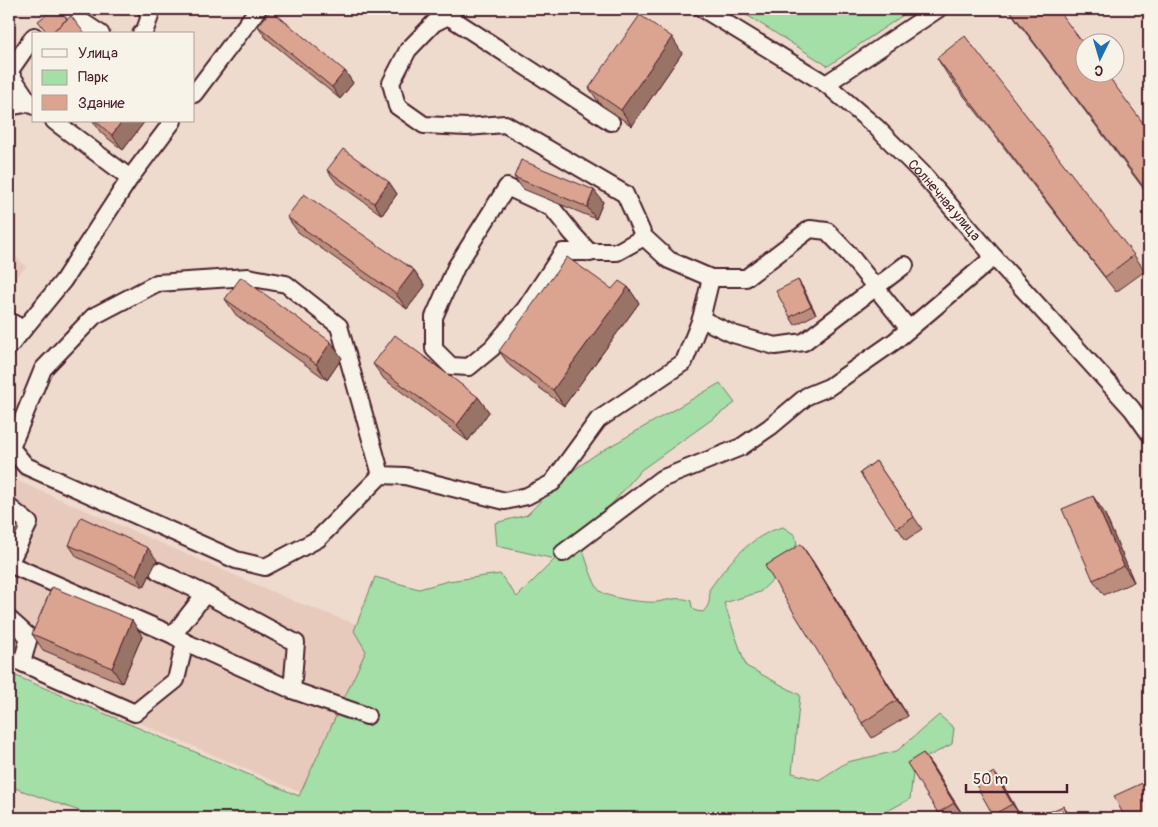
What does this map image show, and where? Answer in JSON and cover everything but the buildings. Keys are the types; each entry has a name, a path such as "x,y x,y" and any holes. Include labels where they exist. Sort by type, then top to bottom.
{"street":[{"path":"143,32 150,16 146,9"},
{"path":"195,93 258,9"},
{"name":"Солнечная улица","path":"703,9 826,84 876,126 922,173 994,257 1132,409 1149,433"},
{"path":"826,84 938,9"},
{"path":"611,122 448,16 434,22 408,50 391,83 397,106 424,125 467,127 505,124 625,194 644,237 669,260 711,278 746,278 810,229 827,231 848,253 908,329"},
{"path":"38,32 46,21 93,32"},
{"path":"9,107 32,105 9,71 32,40"},
{"path":"55,122 130,178"},
{"path":"9,347 63,281 130,178 172,122"},
{"path":"590,253 552,208 507,187 456,267 434,317 434,348 451,366 469,367 492,348 525,309 563,252 590,253 617,252 644,237"},
{"path":"564,553 661,479 741,447 770,427 807,396 829,387 895,341 994,257"},
{"path":"701,319 733,334 775,346 804,342 905,265"},
{"path":"381,475 339,326 286,284 248,277 157,283 94,316 43,369 12,448 26,466 236,560 265,567 318,539 381,475 405,476 505,501 527,496 552,483 598,420 684,362 701,319 711,278"},
{"path":"9,321 24,329"},
{"path":"9,507 29,523 9,564 292,690 366,716"},
{"path":"158,571 296,643 292,690"},
{"path":"9,619 29,637 22,663 135,713 176,680 179,639 205,594"}],"shaded area":[{"path":"9,249 26,267 9,284"},
{"path":"9,477 294,601 391,637 318,800 9,667"}],"green space":[{"path":"737,9 912,9 828,66"},
{"path":"720,383 735,403 641,470 580,541 594,582 600,591 611,596 652,602 683,599 691,601 692,607 696,611 703,612 709,602 709,590 732,561 750,544 771,531 783,527 795,535 797,544 782,571 760,592 724,603 746,666 800,695 792,773 819,780 847,762 897,751 939,715 954,728 952,744 914,764 910,799 875,818 99,818 9,786 9,673 299,796 366,651 354,631 375,577 419,589 448,581 500,574 517,597 555,559 497,546 495,523 527,515 564,477 595,455"}]}
